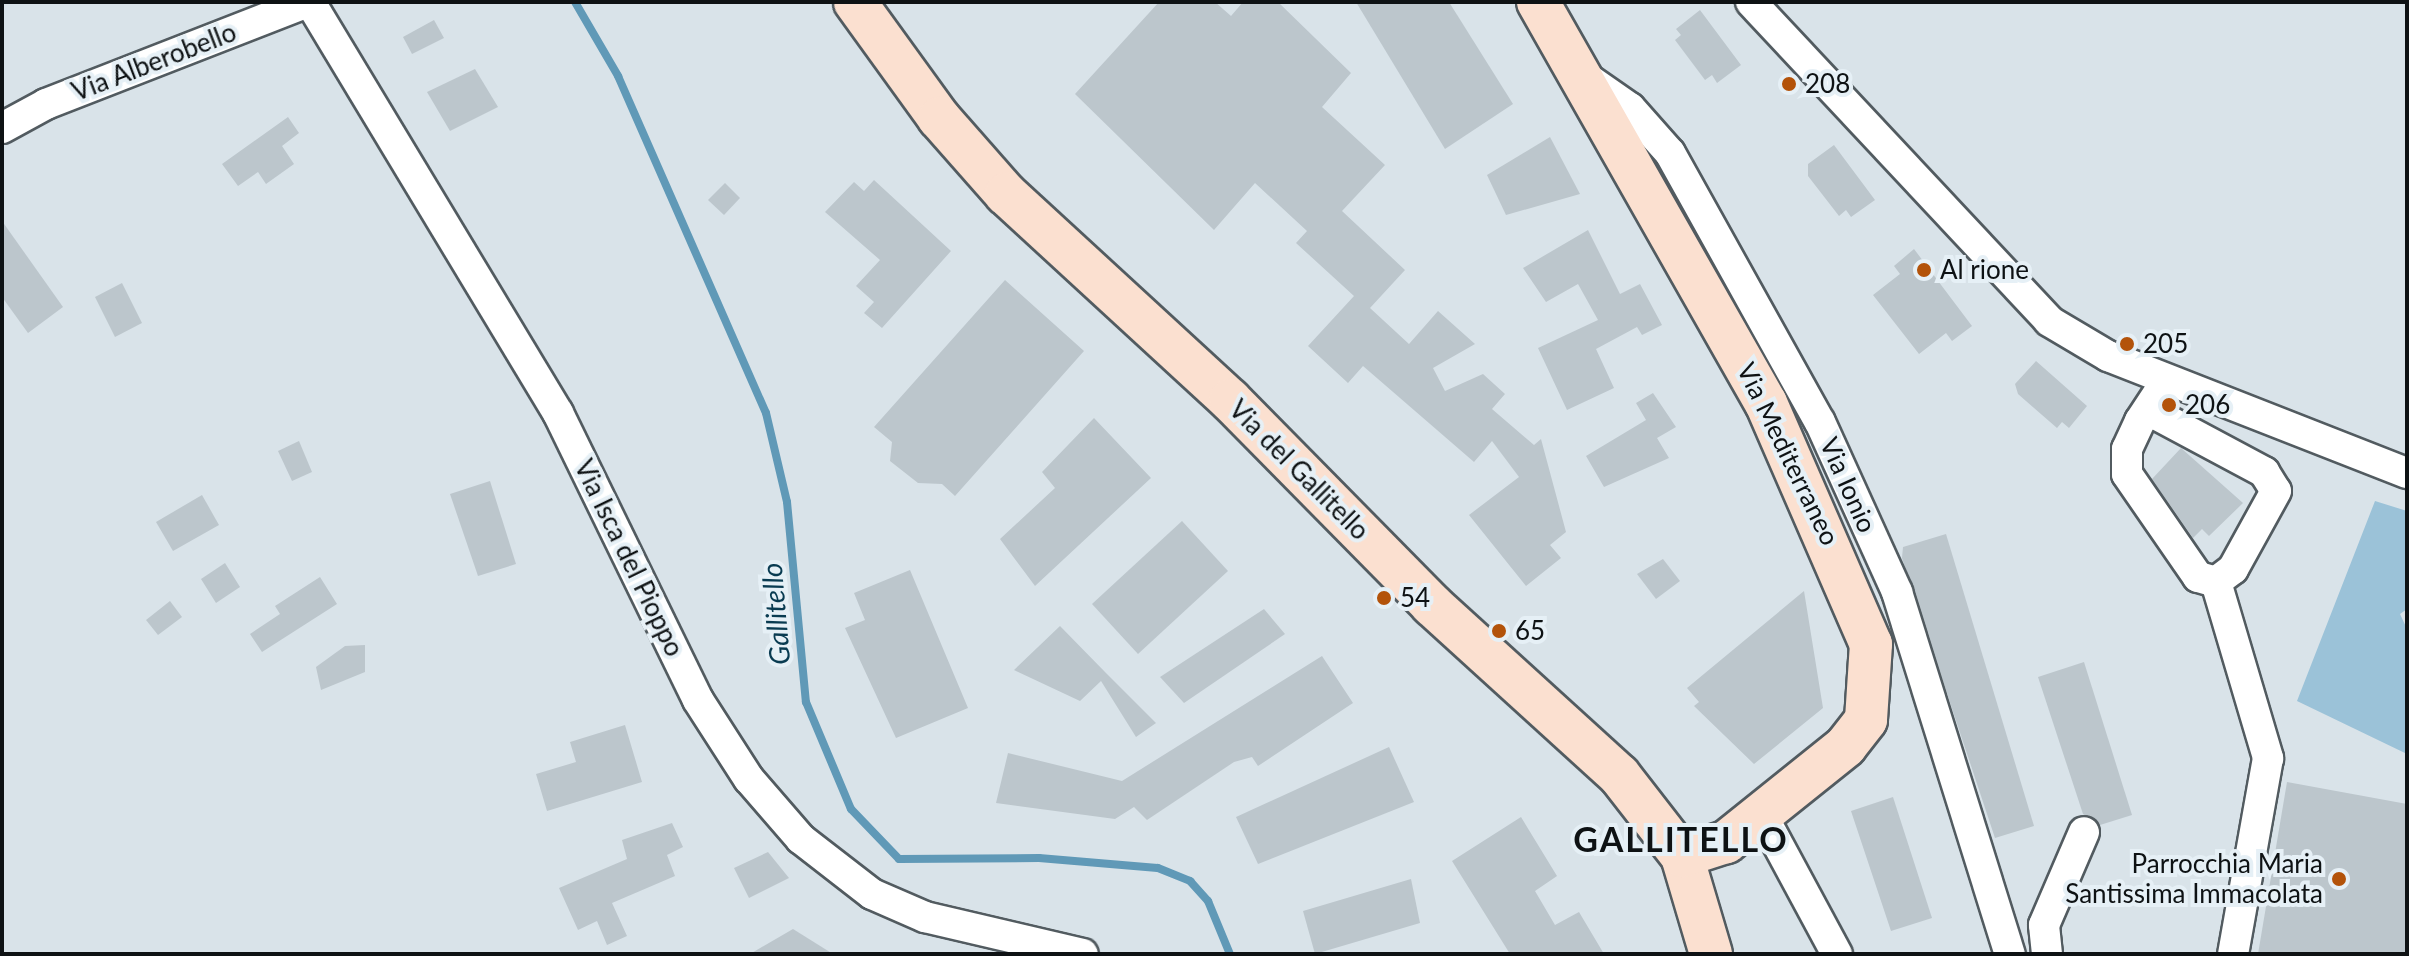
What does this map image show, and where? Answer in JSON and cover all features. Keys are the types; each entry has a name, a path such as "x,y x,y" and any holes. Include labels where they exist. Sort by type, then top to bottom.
{"street":[{"name":"Via Alberobello","path":"2,128 46,104 309,2"},
{"name":"Via Isca del Pioppo","path":"309,2 558,413 698,700 749,779 801,839 872,894 925,917 1083,954"},
{"name":"Via del Gallitello","path":"855,2 939,118 1006,194 1230,400 1432,605 1579,733 1682,856 1711,954"},
{"name":"Via Mediterraneo","path":"1538,2 1582,74 1766,403 1871,644 1866,720 1846,746 1726,842 1682,856"},
{"path":"1751,2 2049,321 2167,380 2407,473"},
{"name":"Via Ionio","path":"1582,74 1630,108 1670,153 1820,422 1897,592 2010,954"},
{"path":"2167,380 2127,449 2127,474 2198,577 2216,582"},
{"path":"2148,410 2264,472 2276,491 2233,569 2216,582"},
{"path":"2216,582 2268,758 2233,954"},
{"path":"1761,813 1837,954"},
{"path":"2047,954 2044,925 2084,832"}],"shaded area":[{"path":"2375,501 2407,511 2407,609 2400,614 2407,629 2407,754 2297,701"}],"building":[{"path":"1159,2 1215,2 1231,16 1243,2 1278,2 1351,73 1322,107 1385,165 1342,211 1405,270 1370,308 1409,344 1438,311 1475,344 1433,368 1445,391 1483,374 1505,394 1492,409 1534,445 1541,439 1566,532 1550,545 1561,558 1526,586 1469,515 1519,477 1492,441 1474,462 1363,366 1348,383 1308,346 1354,296 1296,243 1307,231 1255,183 1214,230 1075,94"},
{"path":"1356,2 1449,2 1513,104 1445,149"},
{"path":"1700,10 1741,65 1717,83 1712,75 1705,80 1675,40 1681,35 1676,29"},
{"path":"434,20 444,38 412,54 403,37"},
{"path":"475,69 498,107 450,131 427,92"},
{"path":"288,117 299,133 282,146 294,164 266,184 258,172 238,186 222,164"},
{"path":"1550,137 1580,194 1506,215 1487,175"},
{"path":"1834,145 1875,200 1851,217 1846,210 1839,216 1808,176 1808,164"},
{"path":"874,180 951,251 882,328 864,313 874,302 856,286 880,260 825,212 854,182 864,191"},
{"path":"725,183 740,198 724,215 708,200"},
{"path":"2,221 63,307 28,333 2,297"},
{"path":"1588,230 1620,294 1640,284 1662,325 1642,335 1637,327 1596,349 1614,388 1567,410 1538,348 1598,320 1578,284 1546,302 1523,268"},
{"path":"1914,249 1972,326 1952,341 1946,333 1919,354 1873,295 1900,274 1894,266"},
{"path":"1005,280 1084,351 955,496 942,484 918,483 890,461 892,442 874,427"},
{"path":"122,283 142,323 115,337 95,297"},
{"path":"2036,361 2087,406 2069,428 2062,422 2057,428 2018,394 2015,384"},
{"path":"1653,393 1676,427 1657,438 1669,458 1604,487 1586,456 1646,420 1636,403"},
{"path":"1094,418 1151,478 1035,586 1000,539 1055,488 1042,472"},
{"path":"299,441 312,472 292,481 278,451"},
{"path":"2181,448 2243,503 2209,536 2202,529 2193,538 2152,479"},
{"path":"490,481 516,564 478,576 450,494"},
{"path":"202,495 219,525 173,551 156,522"},
{"path":"1182,521 1228,571 1138,654 1092,604"},
{"path":"1946,534 2034,826 1995,838 1902,558 1903,547"},
{"path":"1663,559 1680,581 1656,599 1637,574"},
{"path":"225,563 240,587 216,603 201,579"},
{"path":"910,570 968,708 896,738 845,628 865,620 854,593"},
{"path":"320,577 337,604 262,652 250,634 280,614 275,606"},
{"path":"1804,591 1823,708 1754,764 1694,706 1699,702 1687,688"},
{"path":"170,601 182,617 158,635 146,620"},
{"path":"1264,609 1285,634 1184,703 1160,677"},
{"path":"1060,626 1156,723 1136,737 1101,681 1080,701 1014,670"},
{"path":"365,645 365,672 321,690 316,667 345,646"},
{"path":"1322,656 1353,703 1258,766 1252,757 1234,762 1147,820 1134,807 1115,819 996,803 1008,753 1122,781"},
{"path":"2084,662 2132,815 2100,825 2083,814 2038,677"},
{"path":"625,725 642,782 547,811 536,774 576,762 570,742"},
{"path":"1389,747 1414,802 1258,864 1236,817"},
{"name":"Parrocchia Maria Santissima Immacolata","path":"2287,782 2407,804 2407,954 2258,954"},
{"path":"1893,797 1932,918 1891,931 1851,811"},
{"path":"1521,817 1557,876 1535,891 1555,925 1579,912 1604,954 1510,954 1452,861"},
{"path":"672,823 683,847 667,855 675,876 612,903 627,936 607,945 597,921 578,930 559,888 627,859 622,840"},
{"path":"768,852 789,878 749,898 734,868"},
{"path":"1411,879 1420,923 1315,954 1303,911"},
{"path":"793,929 833,954 750,954"}],"waterway":[{"name":"Gallitello","path":"575,2 618,76 766,413 787,502 806,702 851,809 899,859 1039,858 1158,868 1190,881 1208,901 1230,954"}],"place":[{"name":"208","path":"1789,84"},
{"name":"Al rione","path":"1924,270"},
{"name":"205","path":"2127,344"},
{"name":"206","path":"2169,405"},
{"name":"54","path":"1384,598"},
{"name":"65","path":"1499,631"},
{"name":"Parrocchia Maria Santissima Immacolata","path":"2339,879"}],"district":[{"name":"GALLITELLO","path":"1681,839"}]}
